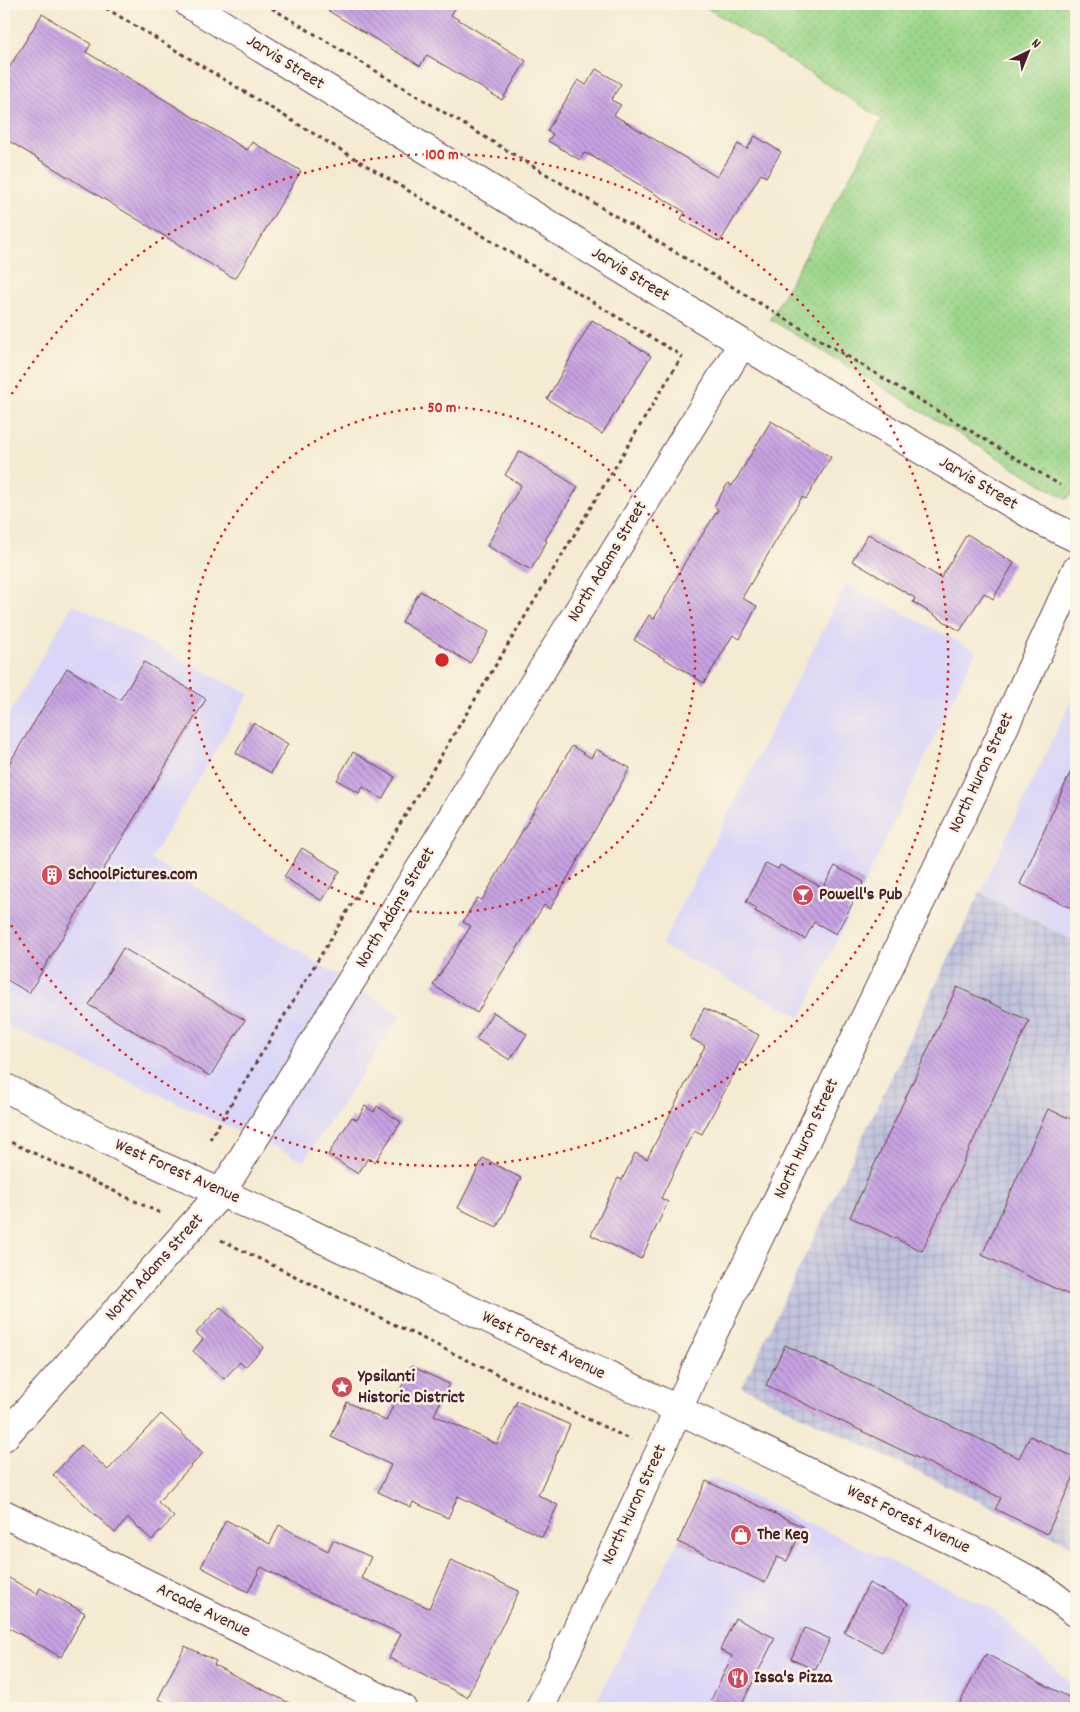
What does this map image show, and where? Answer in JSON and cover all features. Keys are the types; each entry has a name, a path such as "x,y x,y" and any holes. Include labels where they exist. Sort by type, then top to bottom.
{"street":[{"name":"Jarvis Street","path":"189,4 223,12 742,344 1043,522 1076,538"},
{"name":"North Adams Street","path":"4,1437 221,1193 742,344"},
{"name":"North Huron Street","path":"540,1708 678,1410 879,985 998,740 1076,570"},
{"name":"West Forest Avenue","path":"4,1087 130,1152 293,1225 994,1561 1042,1588 1076,1613"},
{"name":"Arcade Avenue","path":"4,1514 402,1708"}],"path":[{"path":"99,4 682,356 210,1139"},
{"path":"265,4 1060,485"},
{"path":"4,1139 119,1194"},
{"path":"220,1240 631,1440"}],"shaded area":[{"path":"847,583 976,651 801,1017 661,945"},
{"path":"73,604 249,694 151,859 401,1015 304,1161 4,1024 4,722"},
{"path":"1076,690 1076,942 980,893"},
{"path":"980,893 1076,942 1076,1548 742,1387"},
{"path":"711,1477 994,1610 1076,1689 1076,1708 593,1708"}],"green space":[{"path":"701,4 1076,4 1076,491 1066,499 770,319 882,119"}],"building":[{"path":"317,4 458,4 451,15 526,61 502,100 427,55 420,66"},
{"path":"42,14 91,44 86,52 247,150 252,142 301,171 235,279 4,138 4,76"},
{"path":"596,69 621,84 611,100 621,105 614,115 717,177 738,144 747,149 755,136 781,152 766,177 761,174 720,242 681,219 685,212 590,155 584,153 580,160 548,141 553,134 547,131 578,80 586,85"},
{"path":"592,320 651,356 602,434 547,399"},
{"path":"771,421 831,457 806,499 802,497 742,598 757,606 740,639 733,635 704,683 634,640 649,615 654,619 685,562 718,510 714,506 728,483 732,486"},
{"path":"520,451 578,487 545,540 547,541 531,570 487,546 521,485 505,475"},
{"path":"868,534 941,578 967,534 1014,563 993,599 984,593 960,631 913,602 915,598 852,561"},
{"path":"420,591 489,632 470,663 402,622"},
{"name":"SchoolPictures.com","path":"144,662 206,699 29,993 4,978 4,772 67,668 120,700"},
{"path":"253,723 288,744 271,773 236,753"},
{"path":"572,746 591,758 596,749 630,768 550,909 544,905 477,1013 433,985 471,926 463,922 477,898 482,900"},
{"path":"353,752 395,777 382,799 363,787 359,793 337,780"},
{"path":"1076,760 1076,910 1020,884"},
{"path":"302,848 340,871 322,901 284,877"},
{"name":"Powell's Pub","path":"766,863 778,869 780,865 823,888 835,866 864,882 836,934 814,922 805,939 755,911 757,908 746,902"},
{"path":"123,948 245,1020 210,1076 89,1005"},
{"path":"957,987 1029,1021 922,1251 850,1217"},
{"path":"704,1008 759,1035 744,1064 740,1062 702,1134 694,1130 661,1198 668,1202 641,1259 591,1235 618,1178 622,1180 635,1153 647,1159 705,1046 690,1038"},
{"path":"493,1012 527,1034 510,1060 476,1039"},
{"path":"365,1106 374,1112 377,1106 401,1122 375,1162 368,1158 358,1174 328,1155 352,1117 357,1120"},
{"path":"1048,1109 1076,1121 1076,1298 982,1255"},
{"path":"483,1158 521,1178 497,1227 458,1208"},
{"path":"220,1307 264,1347 245,1367 240,1362 224,1379 193,1351 203,1339 196,1333"},
{"path":"785,1345 1019,1458 1030,1436 1076,1458 1076,1472 1047,1534 995,1509 1001,1498 766,1385"},
{"path":"411,1366 449,1384 434,1415 497,1444 517,1401 570,1425 538,1495 558,1505 542,1537 458,1496 448,1518 413,1502 411,1507 378,1492 391,1465 331,1437 347,1402 386,1421"},
{"path":"161,1414 203,1453 158,1502 174,1517 152,1540 128,1518 115,1533 53,1475 81,1445 108,1470"},
{"name":"The Keg","path":"706,1481 803,1527 787,1561 777,1557 765,1583 678,1542"},
{"path":"226,1520 270,1544 279,1525 328,1551 333,1540 371,1557 361,1578 429,1608 451,1560 519,1591 467,1697 389,1658 401,1634 310,1593 261,1567 248,1592 201,1567"},
{"path":"4,1575 37,1594 40,1588 85,1613 61,1657 4,1625"},
{"path":"869,1583 908,1603 882,1652 844,1632"},
{"name":"Issa's Pizza","path":"735,1618 775,1638 740,1708 728,1708 711,1700 732,1656 720,1650"},
{"path":"805,1628 830,1639 815,1670 791,1659"},
{"path":"185,1646 216,1661 214,1665 299,1708 177,1708 158,1699"},
{"path":"986,1654 1076,1701 1076,1708 957,1708"}],"place":[{"name":"SchoolPictures.com","path":"52,875"},
{"name":"Powell's Pub","path":"803,895"},
{"name":"Ypsilanti Historic District","path":"342,1387"},
{"name":"The Keg","path":"741,1535"},
{"name":"Issa's Pizza","path":"738,1678"}]}
